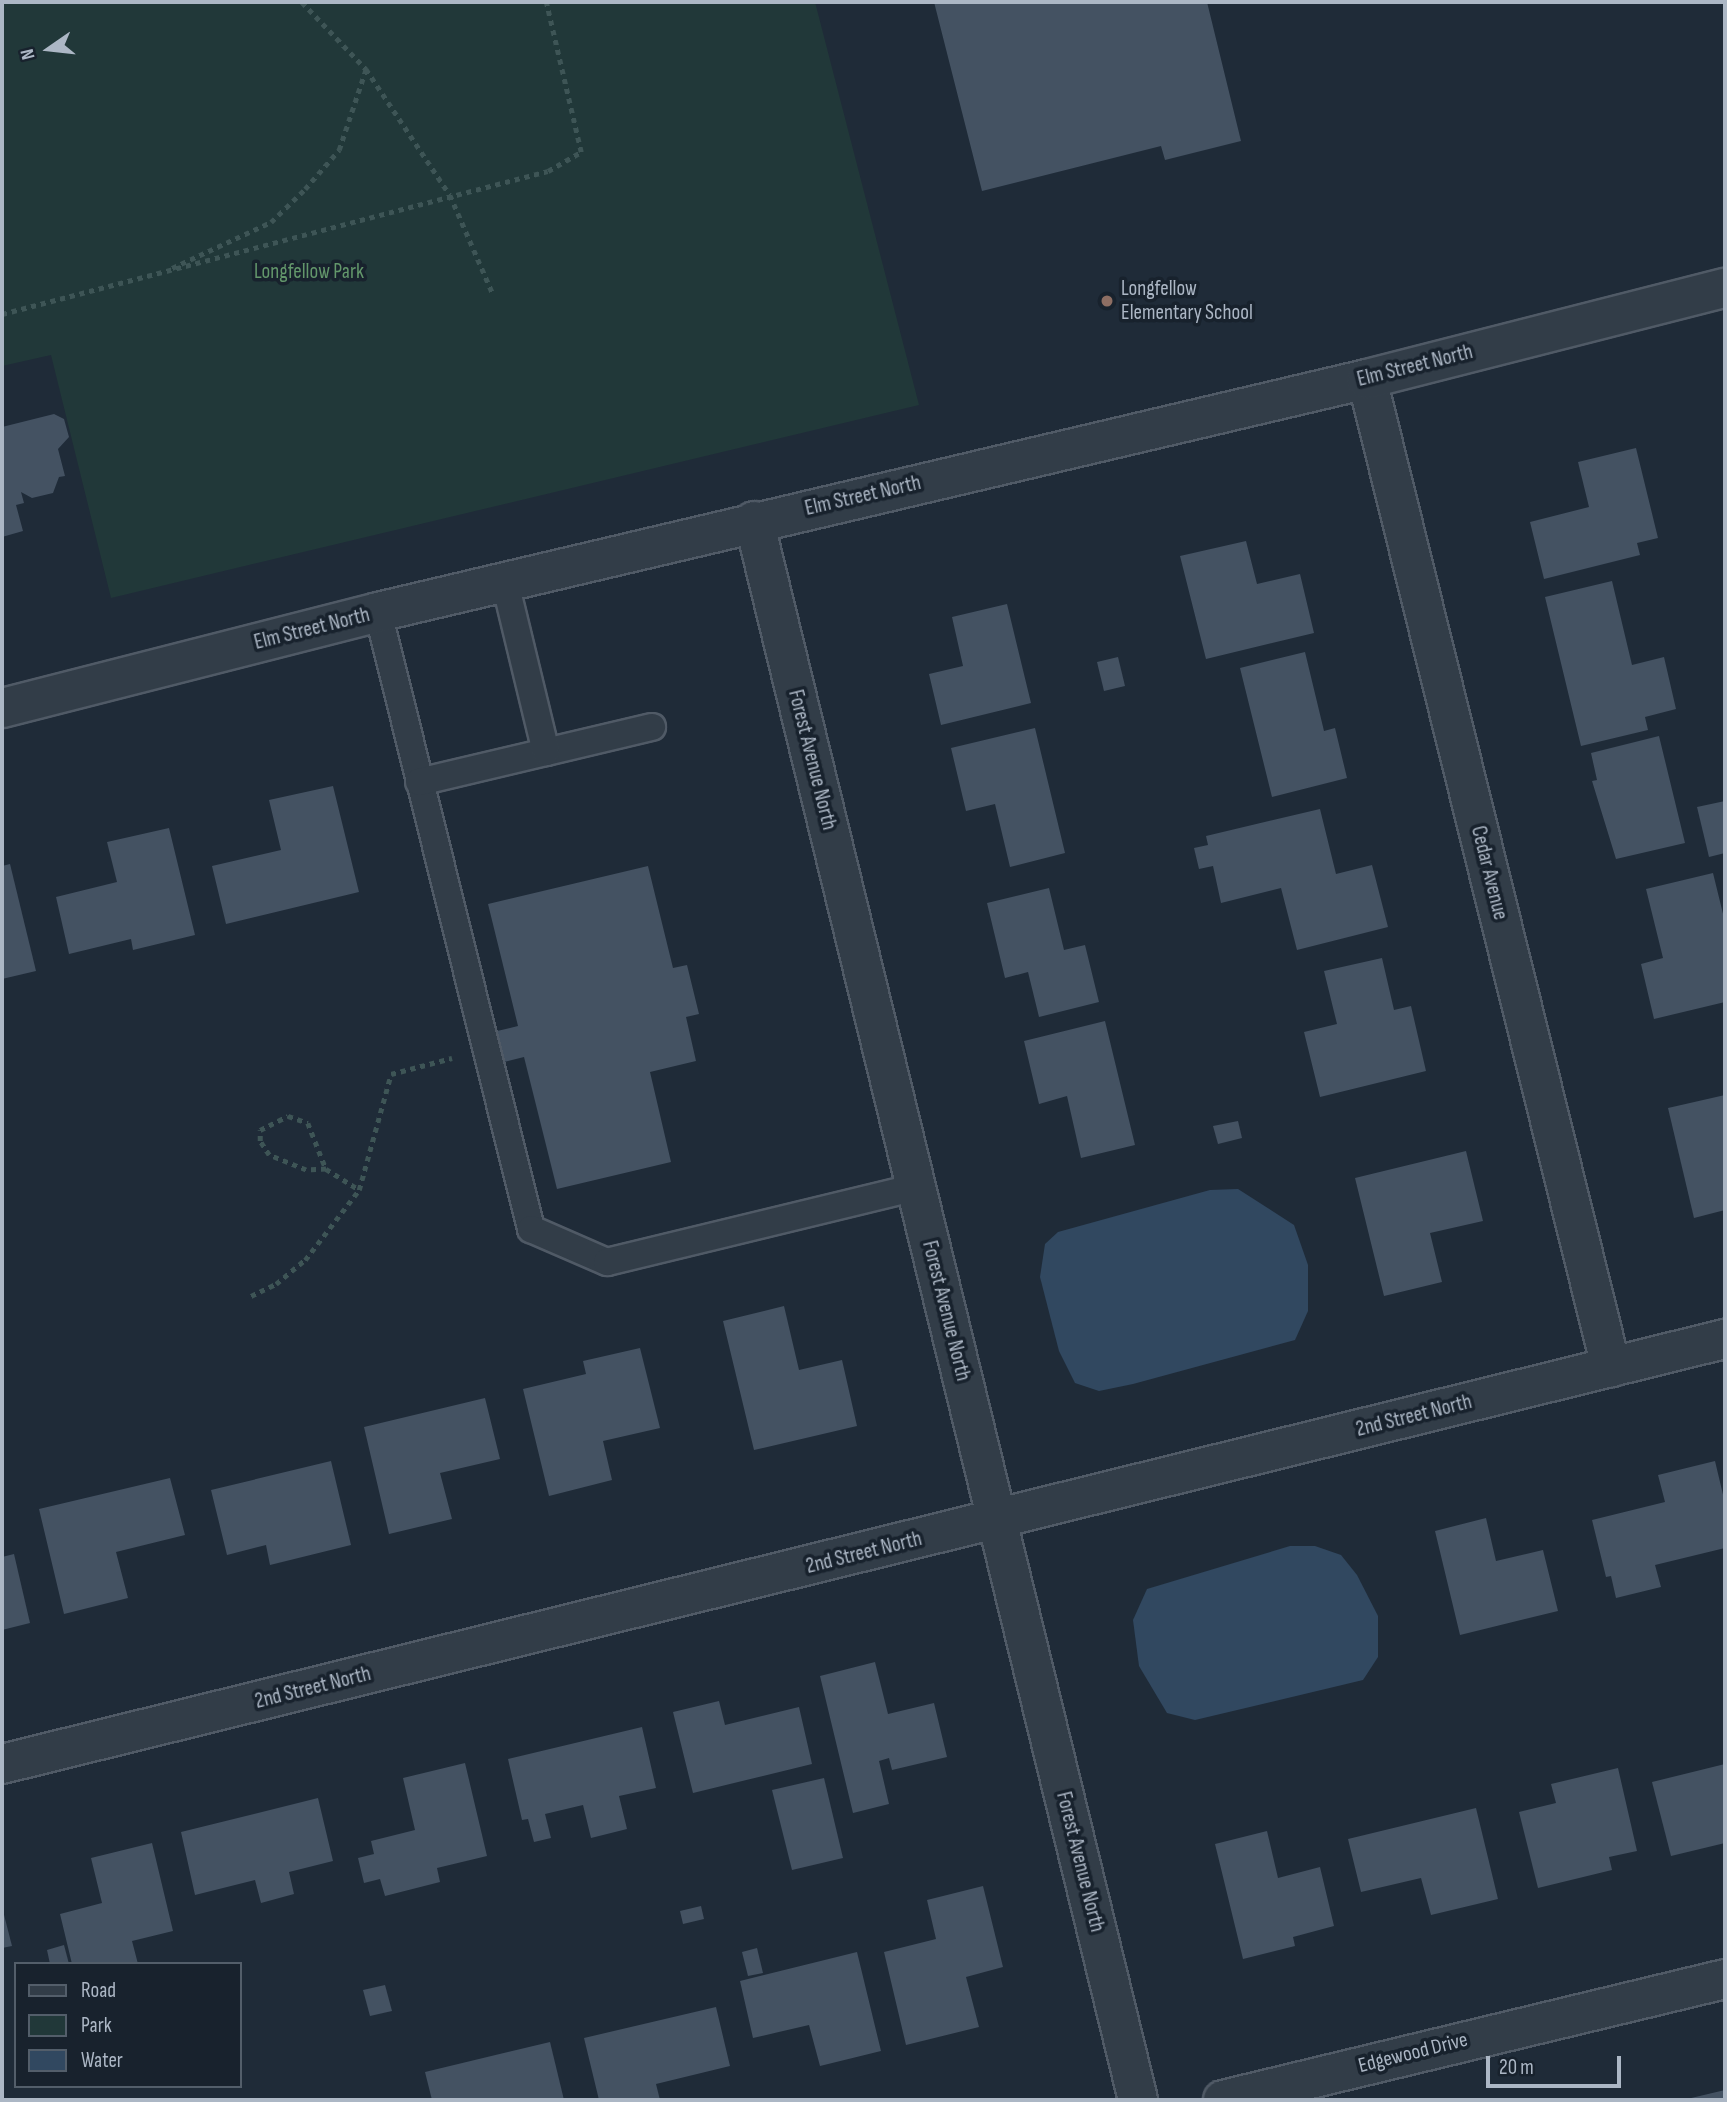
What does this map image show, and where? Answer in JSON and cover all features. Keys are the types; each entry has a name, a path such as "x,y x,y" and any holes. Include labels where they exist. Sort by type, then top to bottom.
{"street":[{"name":"Elm Street North","path":"2,708 378,612 1367,379 1725,288"},
{"name":"Cedar Avenue","path":"1367,379 1611,1367"},
{"name":"Forest Avenue North","path":"754,522 1138,2100"},
{"name":"2nd Street North","path":"2,1764 997,1521 1725,1339"},
{"name":"Edgewood Drive","path":"1223,2100 1725,1979"}],"lane":[{"path":"505,583 546,752"},
{"path":"378,612 484,1051 531,1228 607,1262 916,1186"},
{"path":"419,782 652,727"}],"path":[{"path":"302,2 366,69 450,195 493,294"},
{"path":"2,314 548,171 581,152 545,2"},
{"path":"159,275 271,222 305,190 340,150 366,69"},
{"path":"251,1296 276,1284 305,1260 359,1190 391,1073 484,1051"},
{"path":"326,1169 308,1123 288,1115 265,1123 260,1130 260,1141 270,1155 306,1170 326,1169 359,1190"}],"green space":[{"name":"Longfellow Park","path":"2,2 815,2 919,405 111,598 51,355 2,366"}],"water":[{"path":"1238,1189 1294,1225 1308,1265 1308,1311 1295,1340 1099,1391 1075,1383 1059,1351 1040,1277 1045,1244 1058,1232 1210,1190"},
{"path":"1290,1546 1315,1546 1341,1555 1357,1575 1378,1616 1378,1657 1363,1680 1195,1720 1167,1713 1139,1666 1133,1620 1147,1589"}],"building":[{"path":"934,2 1207,2 1241,141 1165,160 1161,146 982,191"},
{"path":"54,414 64,419 69,437 58,449 65,476 59,477 53,493 32,498 21,492 24,503 16,505 23,531 2,537 2,427"},
{"path":"1636,448 1658,538 1637,543 1640,555 1544,579 1530,522 1589,507 1578,462"},
{"path":"1246,541 1257,584 1300,574 1314,633 1206,659 1180,556"},
{"path":"1612,581 1632,665 1664,657 1676,709 1645,717 1648,730 1581,746 1545,597"},
{"path":"1007,604 1031,703 941,725 929,674 963,666 952,617"},
{"path":"1305,652 1324,731 1335,728 1347,778 1272,797 1240,668"},
{"path":"1118,657 1125,686 1104,691 1097,662"},
{"path":"1035,728 1065,853 1010,867 995,804 966,811 951,748"},
{"path":"1659,736 1685,843 1616,859 1592,781 1597,780 1591,753"},
{"path":"333,786 359,892 226,924 212,866 281,850 269,800"},
{"path":"1725,801 1725,853 1709,857 1697,807"},
{"path":"1320,809 1336,874 1372,865 1388,927 1297,950 1281,888 1221,903 1213,866 1199,869 1194,848 1208,845 1206,836"},
{"path":"169,828 195,935 133,950 131,939 69,954 56,897 117,882 107,842"},
{"path":"10,864 36,971 2,979 2,866"},
{"path":"648,866 673,968 687,965 699,1014 686,1017 696,1061 650,1072 671,1162 557,1189 524,1057 500,1063 493,1032 518,1026 488,904"},
{"path":"1713,873 1725,922 1725,1002 1654,1019 1641,964 1663,958 1646,889"},
{"path":"1049,888 1064,950 1085,945 1099,1002 1039,1017 1028,972 1005,978 987,903"},
{"path":"1382,958 1394,1010 1411,1006 1426,1071 1320,1097 1304,1032 1337,1024 1324,971"},
{"path":"1105,1021 1135,1145 1081,1158 1067,1096 1039,1104 1024,1041"},
{"path":"1725,1095 1725,1210 1694,1218 1668,1108"},
{"path":"1238,1121 1242,1138 1218,1144 1213,1126"},
{"path":"1466,1151 1483,1221 1430,1233 1442,1282 1384,1296 1355,1178"},
{"path":"784,1306 799,1370 842,1360 857,1426 754,1450 723,1321"},
{"path":"640,1348 660,1428 603,1441 612,1480 549,1496 523,1389 586,1374 583,1361"},
{"path":"485,1398 500,1459 440,1473 452,1519 389,1534 364,1427"},
{"path":"331,1461 351,1545 270,1565 266,1545 227,1555 211,1490"},
{"path":"1715,1461 1725,1503 1725,1548 1655,1565 1661,1587 1616,1598 1611,1576 1606,1577 1592,1520 1665,1502 1658,1475"},
{"path":"170,1478 185,1535 116,1552 128,1598 64,1614 39,1509"},
{"path":"1486,1518 1496,1561 1543,1550 1558,1611 1460,1635 1435,1531"},
{"path":"14,1554 30,1623 2,1630 2,1557"},
{"path":"875,1662 888,1714 934,1703 947,1757 892,1770 889,1758 879,1761 889,1804 853,1813 820,1676"},
{"path":"719,1701 725,1725 799,1707 812,1764 693,1793 673,1712"},
{"path":"642,1727 656,1788 619,1796 627,1829 591,1838 583,1805 545,1814 551,1838 534,1842 528,1819 522,1820 508,1759"},
{"path":"465,1763 487,1856 437,1868 440,1882 385,1896 380,1879 364,1883 358,1858 374,1854 371,1841 415,1830 403,1778"},
{"path":"1725,1764 1725,1843 1671,1856 1652,1782"},
{"path":"1618,1768 1637,1851 1609,1857 1612,1870 1538,1888 1519,1812 1556,1803 1551,1784"},
{"path":"824,1778 843,1858 792,1870 772,1790"},
{"path":"318,1798 333,1861 289,1872 294,1894 261,1903 255,1880 195,1895 181,1832"},
{"path":"1476,1808 1498,1899 1431,1915 1421,1878 1361,1892 1348,1839"},
{"path":"1267,1831 1278,1878 1320,1867 1334,1926 1293,1937 1295,1946 1243,1959 1215,1844"},
{"path":"152,1843 173,1931 132,1941 137,1962 72,1962 60,1914 102,1903 91,1858"},
{"path":"983,1886 1003,1967 966,1977 979,2027 906,2045 884,1952 936,1939 927,1900"},
{"path":"701,1906 704,1919 683,1924 680,1911"},
{"path":"2,1907 12,1946 2,1948"},
{"path":"64,1945 68,1962 50,1962 47,1950"},
{"path":"757,1948 763,1973 748,1976 742,1952"},
{"path":"857,1952 881,2051 820,2066 809,2025 753,2038 740,1981"},
{"path":"385,1985 392,2011 370,2016 363,1990"},
{"path":"716,2007 730,2066 656,2084 660,2100 599,2100 584,2038"},
{"path":"550,2042 564,2100 432,2100 425,2072"},
{"path":"1725,2090 1725,2100 1687,2100 1687,2099"}],"place":[{"name":"Longfellow Elementary School","path":"1107,301"}]}
